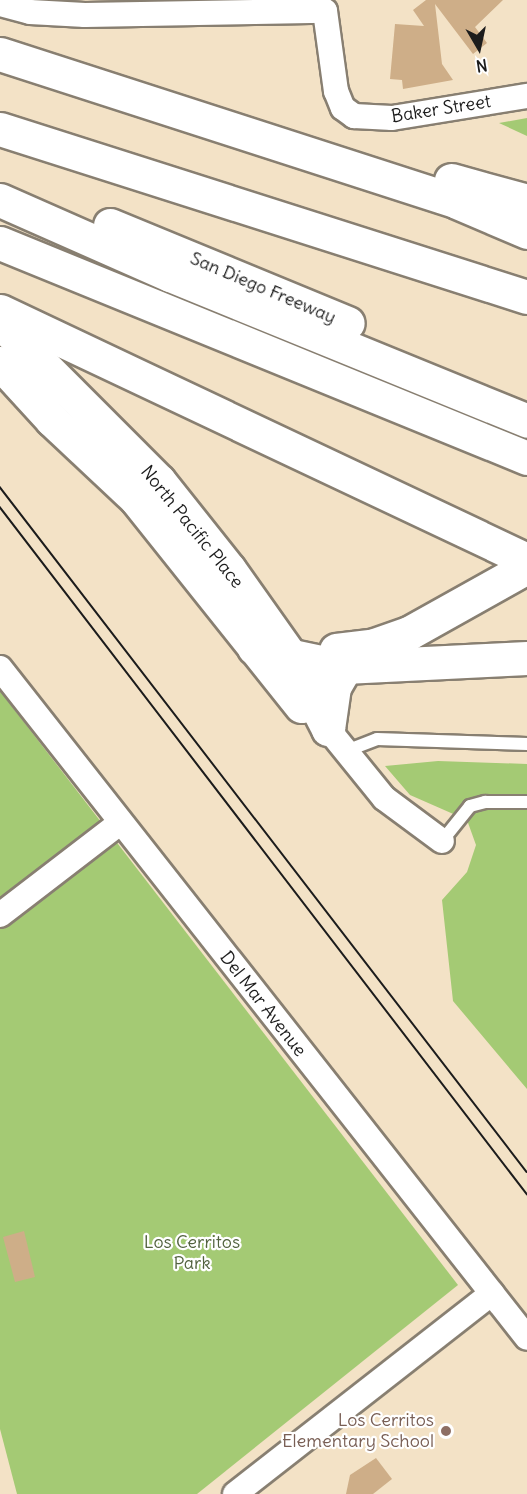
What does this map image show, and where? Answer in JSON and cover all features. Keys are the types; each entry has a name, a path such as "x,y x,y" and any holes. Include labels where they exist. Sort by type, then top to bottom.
{"main road":[{"path":"0,54 181,111 467,206 527,232"},
{"path":"181,111 527,201"},
{"path":"0,129 527,297"},
{"path":"5,211 54,266 527,458"},
{"path":"5,211 170,275 527,422"},
{"path":"5,211 527,436"},
{"name":"San Diego Freeway","path":"5,211 527,398"},
{"path":"0,311 527,560"},
{"name":"North Pacific Place","path":"0,322 159,481 229,569 290,655 337,740"},
{"name":"North Pacific Place","path":"0,363 52,420 136,499 295,701 337,740"},
{"path":"337,740 334,687 351,657 409,633 527,567"},
{"path":"254,648 290,655 527,658"}],"street":[{"path":"0,4 30,12 85,15 334,6"},
{"name":"Baker Street","path":"334,6 336,91 343,108 354,116 392,118 527,96"},
{"name":"Del Mar Avenue","path":"0,668 527,1338"},
{"name":"North Pacific Place","path":"337,740 384,798 442,841"},
{"path":"0,915 120,823"},
{"path":"235,1494 492,1293"}],"lane":[{"path":"337,740 377,739 527,744"},
{"path":"442,841 470,807 485,802 527,802"}],"green space":[{"path":"527,118 527,136 499,123"},
{"name":"Los Cerritos Park","path":"0,691 458,1285 197,1494 17,1494 0,1429"},
{"path":"438,761 527,764 527,1089 453,1001 442,900 467,872 476,845 467,820 410,795 385,766"}],"building":[{"path":"426,0 503,0 475,27 487,43 473,54 435,4 442,64 453,80 403,89 402,80 390,79 395,24 424,26 413,10"},
{"path":"24,1231 35,1277 15,1282 3,1237"},
{"path":"376,1458 392,1479 373,1494 346,1494 350,1475"}],"tram line":[{"path":"0,487 527,1172"},
{"path":"0,507 527,1194"}],"place":[{"name":"Los Cerritos Elementary School","path":"446,1431"}]}
